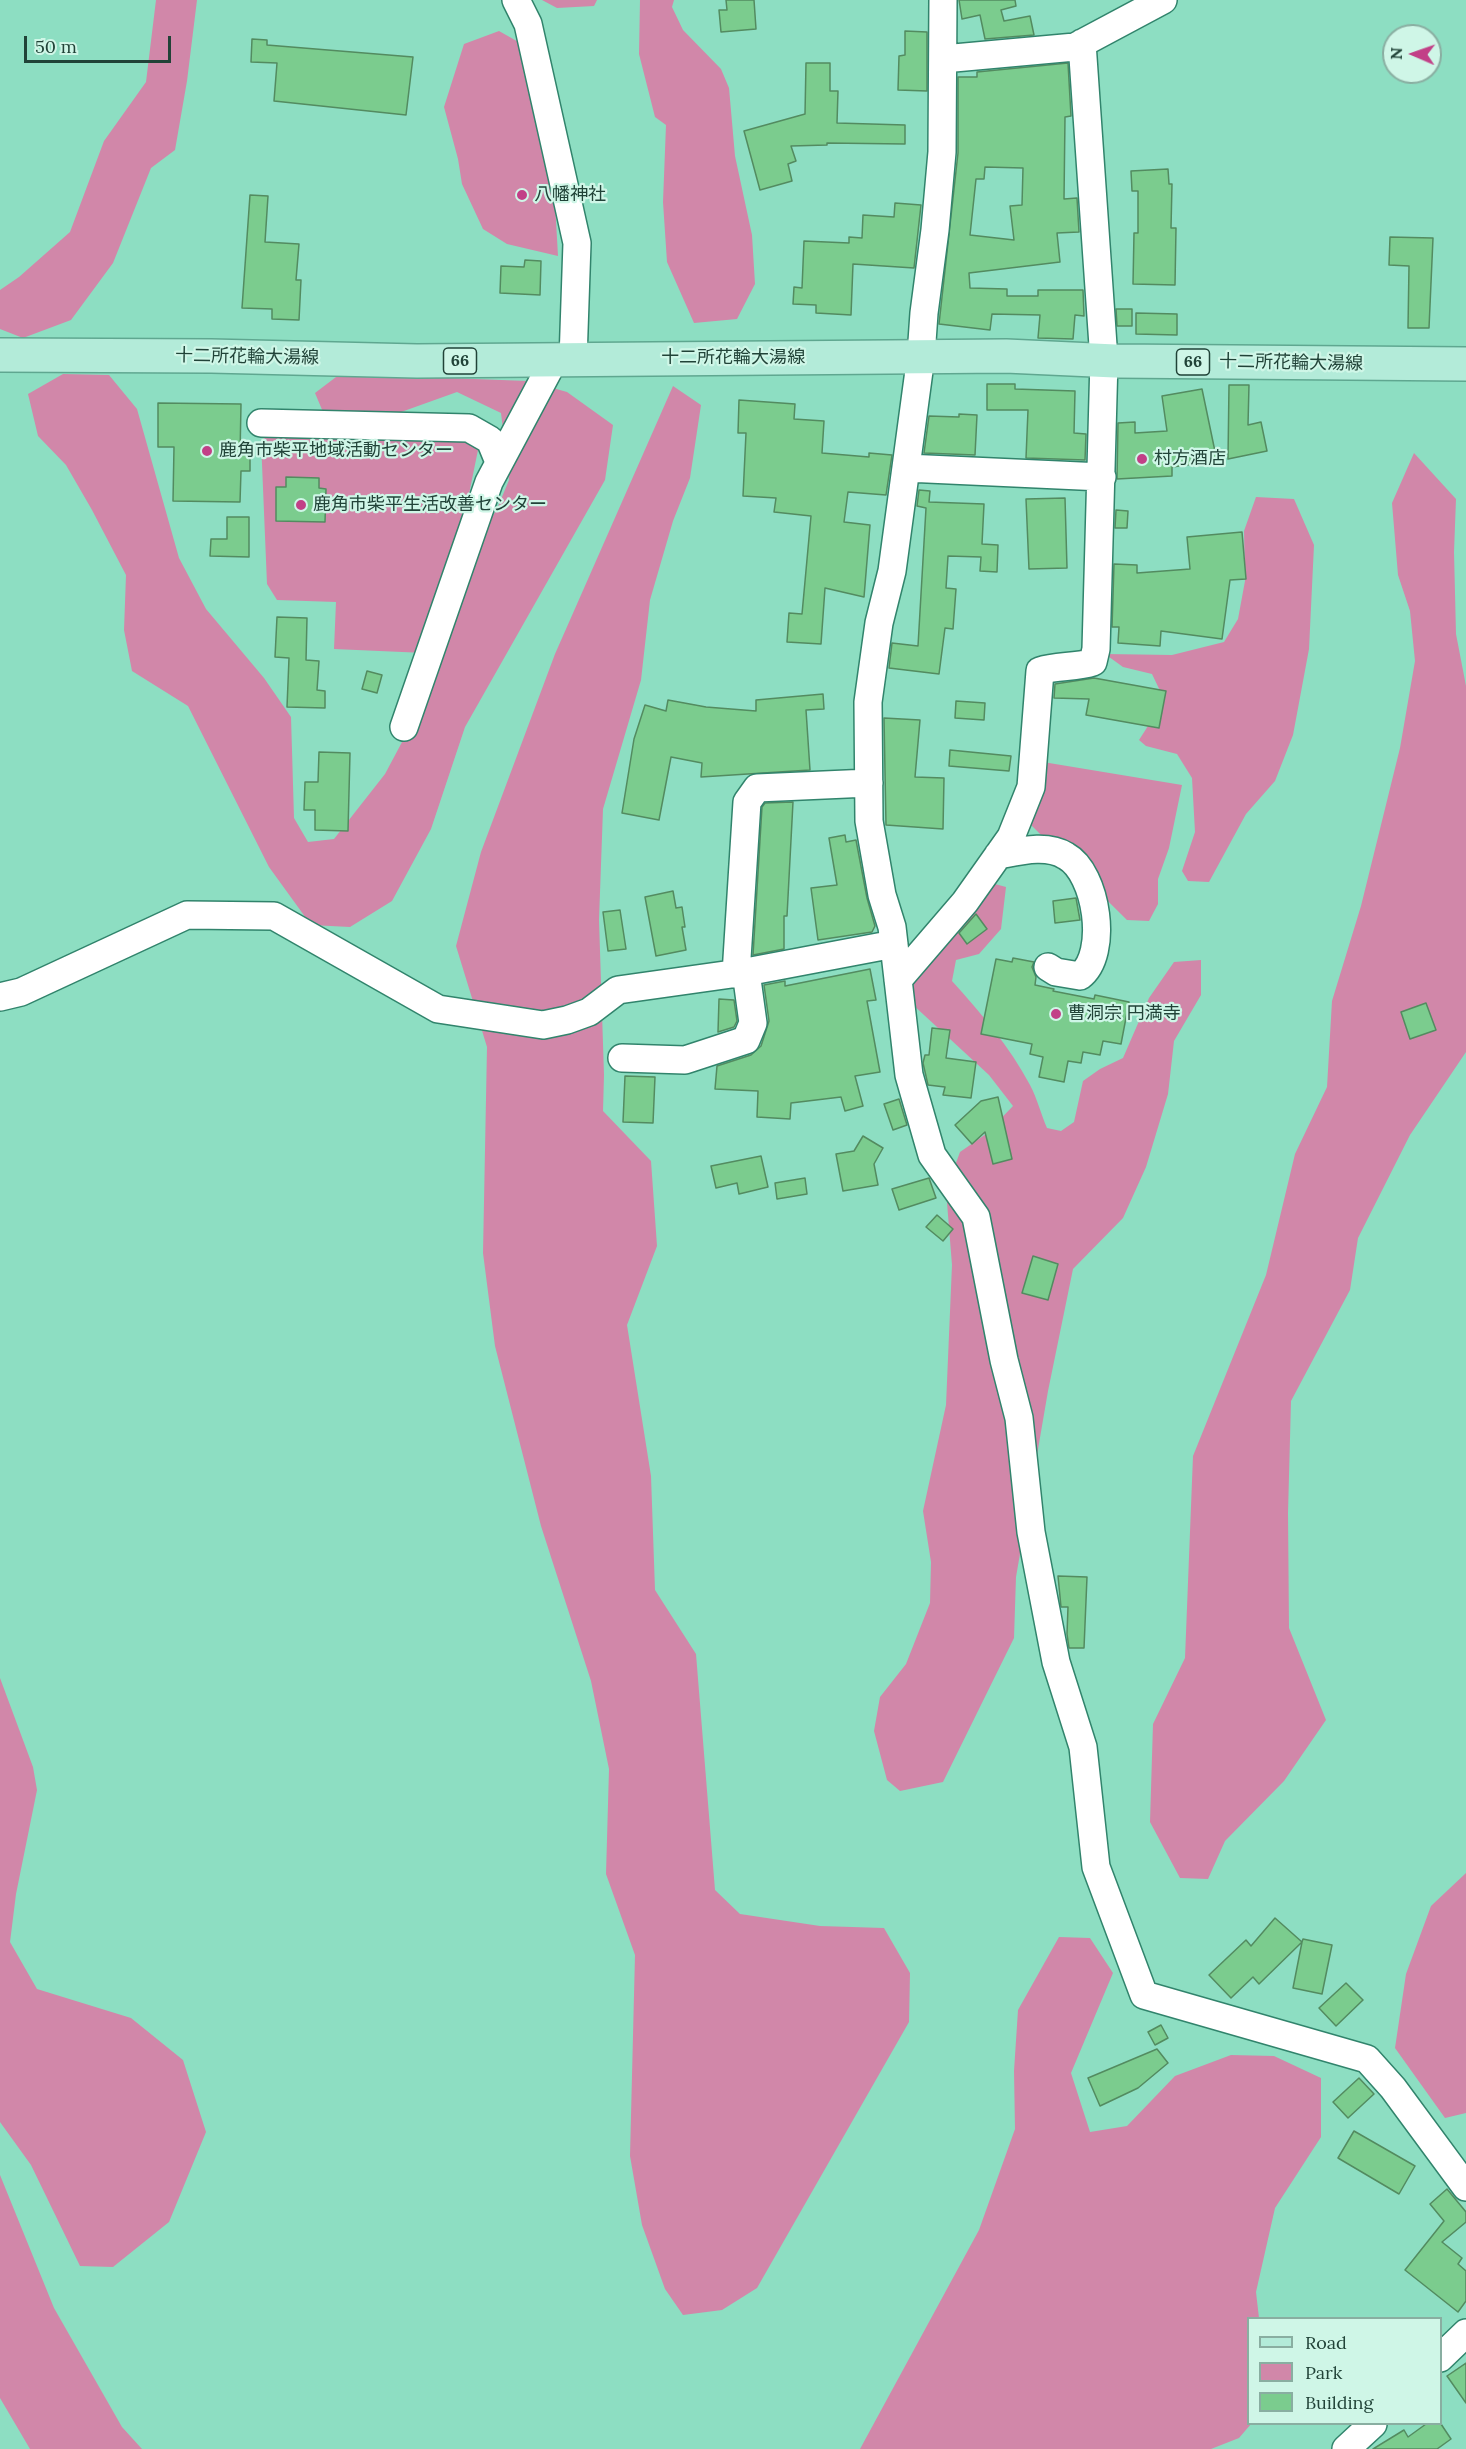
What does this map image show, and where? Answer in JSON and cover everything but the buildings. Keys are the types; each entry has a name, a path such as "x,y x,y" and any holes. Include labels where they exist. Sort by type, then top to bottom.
{"main road":[{"name":"十二所花輪大湯線","path":"0,355 212,356 417,361 1006,356 1104,360 1466,364"}],"street":[{"path":"404,727 489,482 499,462 563,360 577,243 528,24 516,0"},
{"path":"943,0 942,152 921,356 906,468 892,571 879,623 868,702 869,820 882,895 892,927 909,1075 932,1155 976,1217 1004,1360 1019,1418 1031,1532 1056,1662 1083,1747 1096,1867 1144,1995 1367,2059 1393,2088 1466,2187"},
{"path":"943,59 1075,47 1162,0"},
{"path":"898,980 965,902 1011,837 1030,787 1040,671 1048,668 1078,668 1093,662 1096,649 1104,360 1082,43"},
{"path":"261,423 470,428 490,440 499,462"},
{"path":"906,468 1102,477"},
{"path":"622,1058 685,1060 746,1040 753,1023 741,973 747,802 757,788 869,783"},
{"path":"998,855 1050,849 1077,863 1091,892 1095,908 1096,943 1089,969 1080,976 1056,972 1048,967"},
{"path":"0,998 21,992 187,915 274,916 438,1009 543,1025 590,1012 618,990 741,973 894,944"},
{"path":"1442,2356 1466,2333"},
{"path":"1346,2449 1372,2425"}],"green space":[{"path":"156,0 197,0 187,81 175,150 151,168 113,263 71,320 23,338 0,329 0,290 19,277 70,232 104,141 146,82"},
{"path":"542,0 597,0 594,6 557,8"},
{"path":"640,0 674,0 672,7 683,30 721,69 729,88 735,156 752,235 755,284 737,319 694,323 667,262 663,202 666,125 655,117 639,54"},
{"path":"499,31 522,44 553,168 558,256 507,244 483,229 462,184 444,107 464,44"},
{"path":"63,374 109,375 137,409 179,558 206,609 264,678 291,717 294,818 308,842 334,839 385,774 409,729 454,579 497,509 509,480 501,413 457,392 390,416 323,412 315,393 340,374 528,381 567,392 613,425 605,480 465,727 431,829 392,901 350,927 311,925 269,867 188,706 132,671 124,630 126,575 66,465 38,436 28,394"},
{"path":"673,386 701,405 690,478 673,521 650,600 641,680 603,809 599,920 603,1111 651,1161 657,1246 627,1325 651,1476 655,1590 696,1654 715,1890 740,1914 820,1926 884,1928 910,1973 909,2022 757,2288 722,2310 683,2315 665,2289 642,2225 630,2156 635,1955 606,1874 609,1769 591,1681 541,1526 495,1346 483,1253 487,1047 456,946 481,852 555,654"},
{"path":"271,434 455,435 478,450 460,538 425,653 334,649 336,602 277,600 267,584 261,440"},
{"path":"1414,453 1456,499 1454,552 1456,634 1466,686 1466,1052 1410,1135 1358,1238 1350,1290 1291,1401 1288,1513 1289,1628 1326,1720 1284,1781 1225,1841 1208,1879 1180,1878 1150,1822 1153,1724 1185,1658 1193,1456 1266,1275 1295,1154 1327,1087 1332,1001 1361,906 1400,748 1415,661 1410,611 1398,575 1392,503"},
{"path":"1256,497 1294,499 1314,545 1309,649 1293,735 1275,781 1246,814 1209,882 1188,881 1182,871 1195,832 1192,778 1177,754 1146,746 1139,740 1148,726 1163,711 1163,697 1152,674 1123,667 1105,654 1172,655 1224,642 1238,619 1245,581 1244,531"},
{"path":"1043,762 1182,785 1169,848 1158,879 1158,904 1149,921 1127,920 1031,825"},
{"path":"995,884 1006,887 1001,929 979,954 956,960 952,981 1013,1057 1032,1090 1047,1128 1061,1131 1074,1122 1083,1081 1100,1069 1123,1058 1149,998 1174,962 1201,960 1201,995 1174,1041 1168,1094 1146,1167 1123,1218 1073,1269 1048,1391 1016,1577 1014,1638 943,1782 900,1791 887,1780 874,1731 880,1697 906,1664 930,1603 931,1562 923,1511 946,1405 952,1265 946,1190 960,1152 986,1134 1013,1106 989,1075 911,1003 907,980"},
{"path":"0,1678 33,1767 37,1790 16,1894 10,1942 37,1989 131,2018 183,2060 206,2132 169,2222 113,2267 80,2266 31,2165 0,2122"},
{"path":"1466,1873 1466,2113 1445,2118 1395,2048 1406,1974 1431,1906"},
{"path":"1059,1937 1090,1938 1113,1973 1071,2073 1090,2132 1127,2126 1175,2076 1231,2055 1274,2056 1321,2078 1321,2137 1275,2208 1256,2292 1259,2317 1247,2317 1247,2425 1250,2425 1239,2438 1211,2449 860,2449 979,2230 1015,2129 1014,2071 1018,2010"},
{"path":"0,2175 54,2308 122,2427 142,2449 30,2449 0,2398"}],"place":[{"name":"八幡神社","path":"522,195"},
{"name":"鹿角市柴平地域活動センター","path":"207,451"},
{"name":"村方酒店","path":"1142,459"},
{"name":"鹿角市柴平生活改善センター","path":"301,505"},
{"name":"曹洞宗 円満寺","path":"1056,1014"}]}
